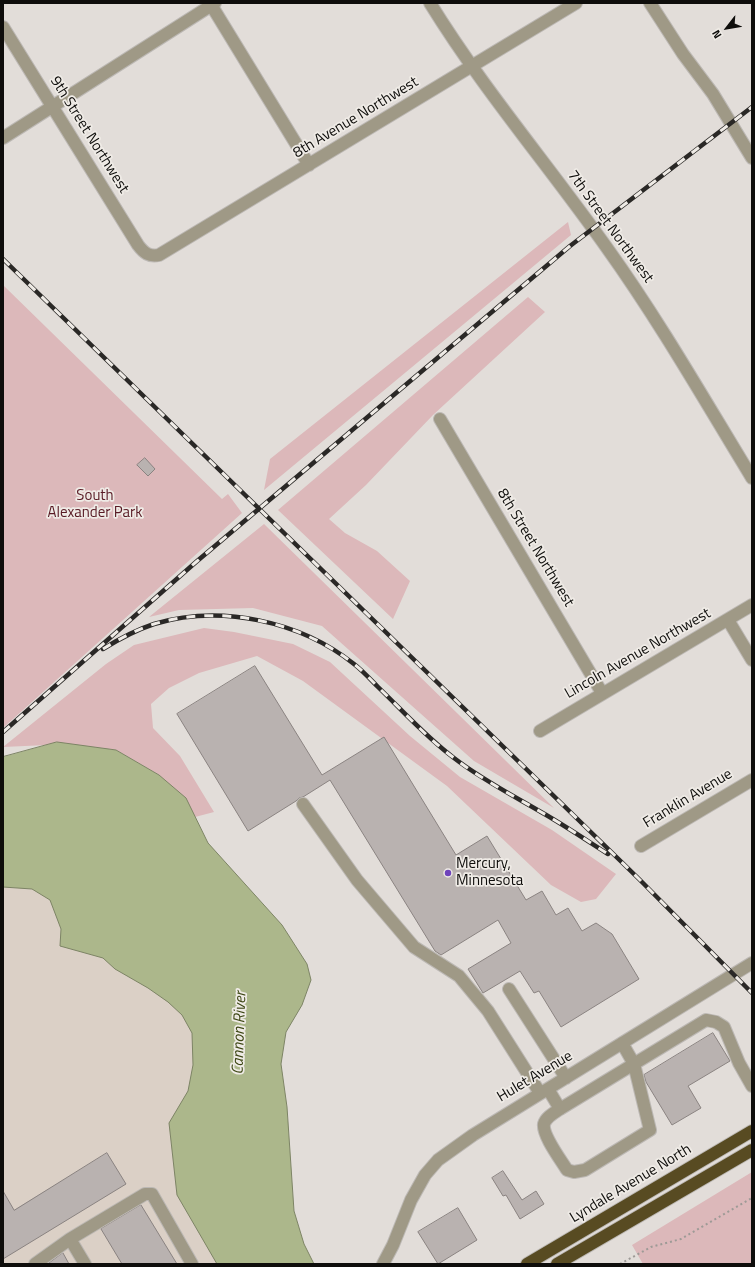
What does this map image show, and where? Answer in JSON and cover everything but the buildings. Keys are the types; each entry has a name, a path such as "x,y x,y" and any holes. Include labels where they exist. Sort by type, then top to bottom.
{"highway":[{"name":"Lyndale Avenue North","path":"527,1264 752,1131"},
{"name":"Lyndale Avenue North","path":"557,1264 752,1150"}],"street":[{"name":"7th Street Northwest","path":"430,3 472,66 606,246 638,292 752,478"},
{"name":"8th Avenue Northwest","path":"152,256 159,255 576,3"},
{"path":"650,3 683,54 705,81 752,158"},
{"path":"3,138 212,4 309,165"},
{"name":"9th Street Northwest","path":"3,27 138,245 143,252 152,256"},
{"name":"8th Street Northwest","path":"440,419 602,694"},
{"name":"Lincoln Avenue Northwest","path":"540,731 752,605"},
{"path":"728,620 752,660"},
{"name":"Franklin Avenue","path":"641,846 752,780"},
{"path":"303,804 357,880 414,947 459,976 488,1011 544,1091 560,1109"},
{"name":"Hulet Avenue","path":"383,1264 396,1238 411,1200 425,1175 438,1160 473,1134 752,963"},
{"path":"509,989 566,1078"},
{"path":"622,1043 634,1064 650,1130 585,1170 574,1172 567,1170 546,1134 544,1124 550,1116 560,1109 634,1064 706,1020 716,1022 724,1027 739,1062 752,1086"},
{"path":"35,1264 70,1240 145,1194 152,1194 192,1264"},
{"path":"70,1240 85,1264"}],"path":[{"path":"620,1264 651,1247 681,1239 752,1198"}],"shaded area":[{"path":"3,797 190,945 259,1264 3,1264"}],"green space":[{"path":"568,222 571,235 264,490 270,459"},
{"name":"South Alexander Park","path":"3,285 222,499 228,494 242,513 3,728"},
{"path":"528,297 545,312 433,415 366,485 329,519 345,533 377,551 410,581 393,619 278,510"},
{"path":"264,524 554,808 474,761 322,626 253,608 179,610 149,617"},
{"path":"204,628 234,632 293,644 330,662 410,736 460,777 552,830 616,874 596,899 581,902 551,885 447,786 303,681 257,656 199,673 169,688 151,704 153,728 180,756 214,812 195,817 159,775 116,750 47,745 3,747 106,664 134,645"},
{"path":"752,1172 752,1264 643,1264 632,1245"}],"water":[{"name":"Cannon River","path":"57,742 116,750 159,775 186,798 208,843 282,925 307,964 311,980 302,1005 286,1032 281,1064 287,1107 294,1211 304,1244 314,1264 217,1264 177,1195 169,1123 188,1091 193,1065 192,1033 182,1015 168,1002 148,988 115,969 103,958 60,946 61,929 50,900 32,889 3,887 3,757"}],"railway":[{"path":"3,732 196,562 570,246 752,107"},
{"path":"3,259 639,879 752,993"},
{"path":"103,649 141,629 154,624 180,618 206,616 232,617 259,620 285,627 333,649 357,667 424,733 464,766 558,822 608,854"}],"place":[{"name":"Mercury, Minnesota","path":"448,873"}]}
